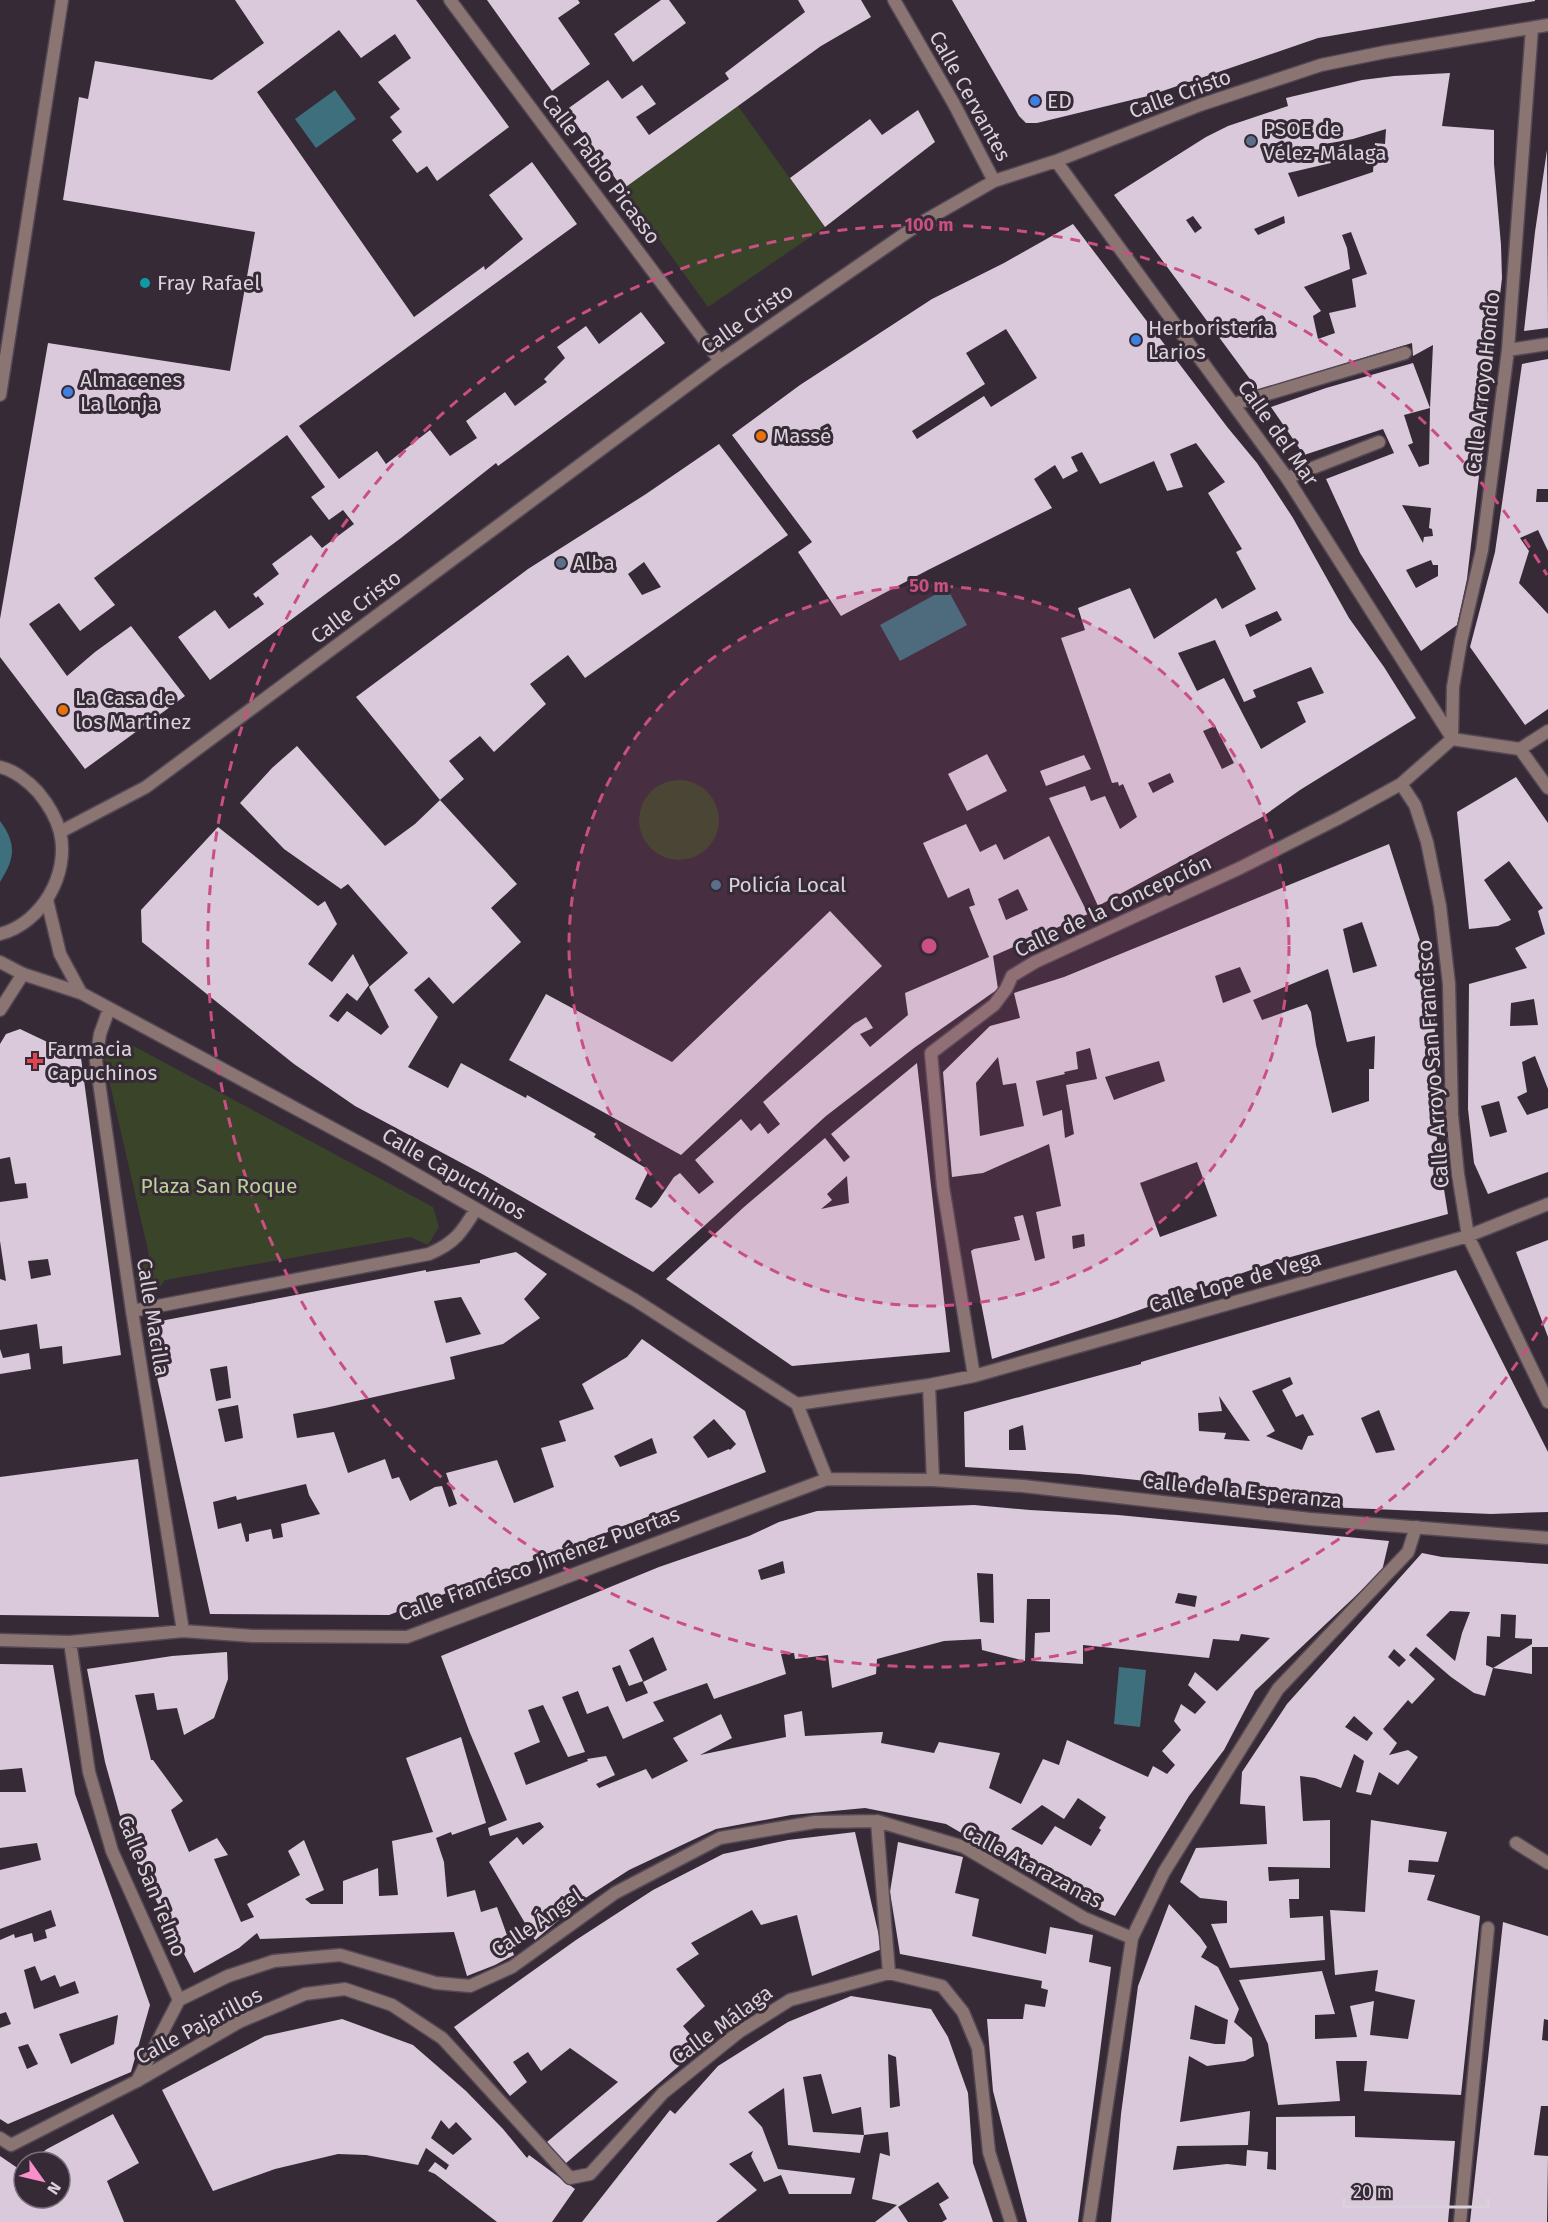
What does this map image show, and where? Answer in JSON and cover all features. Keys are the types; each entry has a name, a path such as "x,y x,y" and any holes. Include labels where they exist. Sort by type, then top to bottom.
{"street":[{"path":"0,394 62,0"},
{"name":"Calle Pablo Picasso","path":"450,0 720,361"},
{"name":"Calle Cervantes","path":"894,0 954,104 994,181"},
{"name":"Calle Cristo","path":"60,832 146,788 720,361 919,224 994,181 1056,161 1200,105 1321,65 1548,25"},
{"name":"Calle Arroyo Hondo","path":"1452,739 1453,687 1482,550 1508,350 1532,28"},
{"name":"Calle del Mar","path":"1056,161 1287,477 1452,739"},
{"path":"1508,350 1548,344"},
{"path":"1234,404 1405,353"},
{"path":"1287,477 1379,442"},
{"path":"1452,739 1520,749 1548,731"},
{"name":"Calle de la Concepción","path":"974,1376 944,1187 931,1053 994,1005 1012,976 1035,962 1289,845 1401,784 1452,739"},
{"path":"1520,749 1548,788"},
{"path":"0,767 30,783 48,805 60,832 62,855 57,879 47,900 29,919 7,933 0,934"},
{"name":"Calle Arroyo San Francisco","path":"1401,784 1415,805 1427,842 1440,906 1449,984 1452,1115 1468,1236 1548,1402"},
{"path":"47,900 60,954 81,993"},
{"name":"Calle Capuchinos","path":"0,962 23,974 81,993 384,1156 635,1300 797,1404"},
{"path":"0,1010 23,974"},
{"name":"Calle Macilla","path":"110,1009 100,1034 96,1061 132,1311 183,1631"},
{"name":"Calle Lope de Vega","path":"797,1404 929,1385 974,1376 1468,1236 1548,1204"},
{"path":"132,1311 429,1254 447,1247 462,1232 476,1209"},
{"path":"929,1385 933,1480"},
{"path":"797,1404 827,1479"},
{"name":"Calle Francisco Jiménez Puertas","path":"0,1640 70,1642 183,1631 253,1636 407,1636 827,1479"},
{"name":"Calle de la Esperanza","path":"827,1479 933,1480 1023,1486 1310,1519 1548,1538"},
{"path":"1089,2222 1132,1938 1164,1872 1278,1689 1408,1552 1416,1527"},
{"name":"Calle San Telmo","path":"70,1642 89,1772 112,1851 179,2000"},
{"path":"877,1821 889,1973"},
{"name":"Calle Atarazanas","path":"877,1821 964,1847 1084,1918 1132,1938"},
{"name":"Calle Ángel","path":"179,2000 228,1976 274,1961 340,1955 436,1983 470,1986 512,1967 615,1893 720,1838 815,1822 877,1821"},
{"path":"1516,1843 1548,1863"},
{"path":"1460,2222 1488,1928"},
{"name":"Calle Málaga","path":"468,2066 570,2178 590,2174 663,2093 739,2032 790,2000 889,1973 942,1986 963,2012 978,2048 989,2152 1011,2222"},
{"name":"Calle Pajarillos","path":"5,2142 137,2081 239,2022 305,1994 345,1989 392,2005 442,2038 468,2066"},
{"name":"Calle Pajarillos","path":"137,2081 179,2000"}],"green space":[{"path":"738,106 825,227 708,307 623,189"},
{"path":"679,780 694,783 707,792 716,805 719,820 716,835 707,848 694,857 679,860 664,857 651,848 642,835 639,820 642,805 651,792 664,783"},
{"name":"Plaza San Roque","path":"128,1043 433,1207 439,1227 428,1245 410,1237 165,1280 153,1296 135,1279 149,1255 104,1058"}],"water":[{"path":"335,90 356,119 316,148 295,119"},
{"path":"947,588 967,625 900,661 880,625"},
{"path":"0,821 9,837 12,852 9,866 0,882"},
{"path":"1119,1667 1146,1670 1140,1727 1114,1724"}],"building":[{"path":"235,0 416,0 509,127 437,181 427,166 417,173 392,140 402,132 390,117 400,109 378,82 411,58 395,34 361,58 339,30 257,92 414,317 484,266 485,270 523,239 489,195 532,162 577,224 299,426 339,479 377,451 386,464 430,430 450,456 477,438 466,421 505,392 515,406 547,382 544,379 565,358 557,347 586,326 599,344 641,312 665,343 498,466 496,463 401,538 210,680 178,637 215,610 229,629 264,604 258,596 256,598 253,594 279,574 272,564 311,535 322,548 354,524 343,510 329,520 311,497 325,487 287,435 94,578 115,605 80,631 59,603 29,624 67,676 131,626 185,696 85,769 0,657 0,619 48,343 230,371 255,232 63,200 79,97 88,99 95,61 212,80 264,43"},
{"path":"487,0 578,0 580,3 558,18 590,64 552,91"},
{"path":"661,0 669,0 686,23 633,62 614,34"},
{"path":"798,0 861,0 871,17 821,46 623,189 566,110 608,80 622,99 642,85 656,104 636,117 649,135 729,79 725,73 805,12"},
{"path":"952,0 1535,1 1318,38 1148,96 1037,123 1026,123 1019,116"},
{"path":"1450,73 1442,126 1494,130 1494,164 1501,245 1502,278 1467,579 1457,625 1421,651 1360,553 1326,479 1394,453 1383,429 1304,455 1271,407 1326,388 1413,363 1430,408 1433,345 1413,356 1412,343 1258,390 1114,195 1206,137 1228,126 1288,106 1286,98 1362,80","holes":["1386,129 1385,144 1375,143 1373,172 1298,197 1288,173 1331,163 1325,144 1353,139","1193,216 1202,228 1195,233 1186,220","1284,216 1285,223 1258,235 1254,229","1351,232 1367,274 1352,279 1356,307 1329,313 1335,333 1318,339 1313,316 1321,311 1304,287 1350,269 1347,248 1342,235","1430,408 1429,464 1419,467 1408,445 1413,443 1404,415","1402,505 1431,508 1429,528 1432,529 1433,536 1424,537 1423,543","1431,560 1433,565 1438,565 1438,576 1416,588 1406,570"]},
{"path":"918,110 935,142 825,227 790,178 870,119 882,135"},
{"path":"1547,150 1548,328 1524,331 1535,232"},
{"path":"1073,224 1257,463 1293,518 1349,618 1384,667 1416,718 1300,790 1262,817 1098,906 1049,798 1085,786 1091,801 1105,796 1120,829 1137,817 1123,784 1119,786 1118,782 1112,783 1061,638 1085,630 1078,608 1130,588 1154,639 1216,598 1222,609 1256,589 1236,552 1242,549 1208,493 1225,482 1196,443 1170,454 1183,487 1167,491 1154,461 1100,484 1082,452 1071,457 1078,471 1063,479 1055,465 1034,479 1052,508 841,616 798,552 812,542 732,435 800,385 932,299 1004,263","holes":["1006,329 1037,378 991,407 984,396 917,439 912,431 985,384 966,353","1277,611 1282,620 1250,637 1245,625","1215,640 1244,702 1256,697 1253,690 1311,667 1324,693 1297,702 1306,722 1261,749 1224,678 1197,691 1178,653","1215,726 1234,763 1222,769 1203,731","1170,773 1174,782 1153,793 1148,783"]},
{"path":"1548,359 1548,489 1537,489 1536,502 1548,502 1548,551 1538,530 1520,538 1529,551 1519,583 1548,614 1548,709 1525,725 1470,647 1495,552 1522,364"},
{"path":"719,444 788,535 585,678 568,655 530,684 546,704 494,752 480,736 449,761 464,779 440,800 356,697 528,569 646,494","holes":["644,562 661,587 642,595 628,574"]},
{"path":"297,746 385,846 415,824 440,800 517,884 491,908 521,942 453,1004 429,977 414,990 438,1017 408,1067 448,1088 461,1063 526,1098 527,1095 596,1134 594,1137 649,1170 635,1199 651,1208 674,1177 680,1173 699,1194 714,1182 695,1160 741,1119 751,1131 760,1123 768,1134 780,1124 763,1102 854,1024 866,1017 873,1028 860,1034 870,1047 908,1015 905,993 989,957 969,907 975,905 969,888 948,898 923,843 966,824 980,852 996,844 1004,860 1049,836 1088,914 993,956 998,989 914,1048 826,1116 653,1272 484,1175 355,1106 294,1064 142,942 141,910 218,827 318,906 325,901 337,924 308,964 332,982 353,954 369,985 357,1001 347,993 329,1016 338,1022 347,1011 381,1035 389,1027 369,987 408,953 348,884 341,889 284,849 240,803 272,768","holes":["1018,889 1028,910 1006,920 998,899"]},
{"path":"987,754 1007,791 967,811 948,774"},
{"path":"1084,755 1091,769 1046,786 1040,771"},
{"path":"1516,777 1548,823 1548,1089 1535,1056 1522,1062 1527,1092 1517,1097 1527,1115 1548,1108 1548,1172 1488,1194 1474,1163 1468,1109 1469,984 1527,968 1515,948 1545,934 1538,911 1543,908 1509,861 1484,880 1511,920 1498,926 1469,929 1457,812","holes":["1534,999 1538,1025 1510,1026 1511,1003","1499,1101 1507,1132 1490,1137 1481,1106"]},
{"path":"1389,844 1434,984 1437,1146 1448,1214 1276,1261 1117,1318 992,1359 971,1251 1020,1240 1014,1217 1023,1215 1035,1261 1045,1258 1036,1212 1061,1206 1049,1144 983,1173 952,1177 943,1072 990,1026 1020,1018 1014,993 1064,977","holes":["1362,922 1377,966 1353,973 1343,929","1240,967 1251,992 1223,1003 1215,976","1328,969 1347,1042 1375,1036 1374,1069 1369,1069 1369,1101 1332,1113 1316,1045 1311,1012 1307,1004 1262,1020 1253,1000","1090,1048 1097,1079 1066,1085 1074,1134 1065,1138 1062,1110 1043,1116 1036,1081 1078,1069 1076,1052","998,1057 1003,1085 1016,1083 1024,1126 980,1136 976,1083","1159,1061 1165,1081 1114,1100 1105,1077","1197,1162 1217,1216 1160,1237 1140,1183","1084,1234 1085,1246 1073,1249 1072,1236"]},
{"path":"830,911 882,966 681,1155 509,1060 546,994 672,1062"},
{"path":"20,1029 81,1058 121,1355 63,1364 62,1346 40,1349 37,1324 0,1330 0,1279 6,1281 0,1241 0,1202 28,1198 26,1183 15,1184 10,1157 0,1159 0,1044 6,1034","holes":["48,1259 51,1275 31,1279 28,1261"]},
{"path":"917,1063 950,1352 792,1366 666,1279 744,1207 825,1138 844,1162 850,1157 831,1134","holes":["847,1176 849,1203 821,1209 832,1200 827,1194"]},
{"path":"1548,1240 1548,1337 1516,1252"},
{"path":"516,1252 547,1274 524,1299 540,1318 503,1344 450,1357 455,1379 293,1414 297,1438 334,1432 348,1473 385,1459 392,1479 399,1477 410,1501 435,1487 442,1486 449,1507 457,1504 446,1473 497,1460 514,1503 554,1487 541,1448 566,1441 559,1421 594,1409 582,1384 627,1357 642,1339 745,1411 766,1472 389,1615 210,1614 145,1324 426,1270 426,1272 480,1263 480,1260","holes":["461,1297 481,1334 446,1343 434,1301","227,1366 231,1398 216,1401 210,1369","238,1405 243,1438 225,1442 218,1409","714,1419 736,1444 730,1450 708,1458 693,1437","652,1438 657,1453 620,1467 614,1456","306,1484 309,1495 320,1514 281,1524 283,1537 273,1539 271,1529 249,1534 249,1541 246,1542 241,1523 218,1529 213,1502 236,1496 237,1500"]},
{"path":"1456,1270 1548,1452 1548,1512 1491,1514 1326,1507 1137,1480 965,1467 964,1412 1141,1364 1141,1362","holes":["1290,1377 1293,1384 1282,1390 1296,1417 1303,1414 1314,1435 1308,1436 1302,1450 1266,1436 1275,1431 1252,1391","1219,1396 1250,1441 1224,1439 1226,1433 1199,1431 1198,1413 1222,1411","1379,1410 1395,1450 1376,1453 1361,1418","1023,1425 1026,1450 1009,1450 1009,1430"]},
{"path":"0,1349 3,1358 29,1353 31,1369 0,1374"},
{"path":"138,1459 159,1617 0,1615 0,1477"},
{"path":"974,1505 1118,1515 1389,1541 1382,1571 1255,1691 1224,1750 1189,1796 1115,1916 1088,1905 946,1824 865,1808 791,1815 716,1829 629,1870 584,1899 535,1940 489,1862 517,1837 523,1845 544,1827 540,1822 490,1836 488,1828 507,1820 470,1733 441,1656 659,1567 749,1536 779,1522 817,1511","holes":["783,1561 785,1573 761,1580 758,1570","977,1573 993,1574 994,1623 980,1622","1178,1593 1197,1596 1195,1607 1175,1603","1027,1599 1050,1599 1050,1632 1035,1633 1034,1661 1083,1664 1083,1645 1209,1658 1213,1639 1239,1641 1241,1634 1270,1638 1217,1691 1195,1672 1188,1685 1206,1702 1195,1714 1181,1704 1174,1721 1181,1730 1162,1751 1175,1765 1167,1774 1153,1766 1148,1777 1067,1740 1059,1765 1043,1759 1021,1804 989,1788 1000,1753 939,1742 934,1753 881,1743 883,1732 805,1736 802,1711 784,1715 786,1737 700,1755 732,1738 721,1714 673,1738 688,1761 652,1779 646,1769 599,1788 596,1784 615,1775 606,1756 587,1759 588,1761 526,1785 514,1753 540,1742 528,1710 543,1705 568,1757 585,1752 562,1697 578,1691 587,1714 608,1706 623,1739 664,1721 653,1702 707,1683 714,1699 786,1674 781,1654 794,1653 795,1659 828,1655 832,1688 876,1674 877,1659 944,1641 981,1639 982,1650 1025,1661","653,1637 667,1670 643,1682 648,1693 626,1702 612,1668 620,1665 629,1686 643,1681 629,1650","1078,1798 1106,1817 1091,1846 1055,1826 1042,1845 1011,1829 1042,1805 1064,1819"]},
{"path":"1422,1553 1442,1557 1548,1564 1548,1647 1532,1647 1532,1674 1493,1668 1485,1696 1474,1693 1451,1677 1416,1647 1409,1655 1435,1679 1412,1704 1408,1700 1383,1729 1397,1743 1389,1755 1408,1750 1418,1757 1398,1785 1379,1772 1371,1795 1356,1792 1364,1761 1354,1754 1341,1788 1315,1778 1300,1776 1303,1821 1330,1820 1330,1868 1268,1867 1269,1881 1299,1879 1299,1899 1289,1899 1290,1918 1323,1916 1325,1960 1230,1968 1211,1924 1227,1923 1227,1901 1200,1898 1180,1882 1196,1848 1267,1844 1265,1806 1240,1804 1242,1772 1287,1704","holes":["1450,1611 1470,1612 1455,1661 1426,1635","1501,1614 1516,1615 1515,1638 1532,1639 1532,1644 1493,1668 1486,1665 1487,1636 1500,1637","1394,1649 1406,1660 1399,1667 1388,1657","1354,1716 1373,1733 1367,1741 1345,1727"]},
{"path":"227,1652 228,1679 214,1718 184,1735 177,1708 157,1710 154,1693 135,1695 151,1760 183,1801 171,1810 189,1852 217,1838 228,1855 214,1859 241,1922 254,1917 247,1904 300,1875 288,1851 304,1840 324,1890 305,1899 311,1904 343,1904 343,1881 378,1868 379,1896 398,1895 392,1841 433,1832 406,1758 461,1737 486,1823 436,1838 444,1862 447,1897 475,1890 481,1912 497,1907 514,1955 467,1976 454,1932 260,1939 257,1933 239,1948 194,1973 129,1848 105,1762 87,1669 172,1656"},
{"path":"0,1664 53,1665 75,1794 150,2005 131,2072 8,2124 0,2119 0,2028 11,2024 6,2012 0,2014 0,1940 14,1934 15,1938 32,1933 34,1942 47,1938 45,1930 56,1926 51,1910 0,1929 0,1870 41,1860 37,1843 0,1848 0,1792 26,1792 22,1768 0,1770","holes":["35,1966 41,1981 55,1975 60,1987 75,1981 79,1993 34,2009 24,1970","118,2015 114,2044 71,2064 59,2034","28,2044 38,2064 27,2069 18,2047"]},
{"path":"1371,1820 1447,1832 1438,1862 1409,1860 1408,1872 1435,1875 1427,1900 1480,1916 1461,2095 1364,2091 1367,2061 1336,2061 1340,2101 1278,2105 1268,2044 1239,1980 1322,1971 1335,2014 1315,2015 1315,2039 1357,2037 1350,2006 1374,2001 1370,2035 1408,2039 1415,2000 1375,1991 1378,1970 1335,1975 1330,1910 1365,1912"},
{"path":"855,1832 882,1949 812,1976 797,1915 761,1925 752,1910 691,1943 699,1954 676,1969 705,2006 683,2026 701,2047 565,2164 547,2142 618,2082 570,2048 541,2071 528,2052 513,2062 527,2082 510,2096 454,2027 576,1940 653,1890 723,1854 788,1840"},
{"path":"898,1842 963,1857 955,1893 979,1899 972,1936 1046,1954 1050,1927 1093,1935 1089,1962 1111,1967 1078,2222 1027,2222 993,2091 987,2019 1023,2019 1025,2004 1045,2007 1048,1990 1041,1988 1042,1981 900,1954 890,1892"},
{"path":"1169,1904 1207,1947 1201,1957 1218,1967 1239,2009 1234,2022 1252,2038 1254,2056 1245,2061 1207,2066 1189,2056 1180,2122 1250,2111 1248,2145 1177,2146 1173,2170 1227,2164 1246,2166 1247,2150 1268,2152 1267,2169 1276,2170 1276,2117 1355,2116 1355,2137 1455,2141 1448,2222 1111,2222 1121,2114 1138,1986","holes":["1195,2005 1228,2020 1225,2044 1190,2039"]},
{"path":"1503,1922 1548,1936 1548,2020 1544,2019 1542,2040 1548,2041 1548,2106 1541,2106 1534,2155 1548,2156 1547,2222 1470,2222"},
{"path":"851,1996 931,2009 948,2037 968,2093 973,2163 993,2222 942,2222 947,2219 939,2204 949,2198 938,2182 898,2207 908,2222 875,2222 897,2205 872,2199 880,2153 890,2156 888,2132 864,2135 860,2153 788,2145 784,2088 748,2112 762,2127 778,2169 855,2178 851,2194 789,2194 781,2175 764,2182 751,2156 753,2151 729,2164 757,2190 716,2222 582,2222 670,2110 675,2114 718,2066 788,2022","holes":["888,2054 896,2057 900,2106 890,2108","821,2074 832,2114 861,2107 864,2135 813,2132 803,2077"]},
{"path":"342,2019 413,2045 466,2091 527,2158 529,2155 575,2189 552,2222 497,2222 428,2171 435,2162 446,2170 449,2165 426,2148 418,2165 366,2155 338,2154 275,2169 213,2191 162,2090 265,2036","holes":["441,2120 449,2129 456,2122 472,2139 453,2155 431,2138"]},
{"path":"113,2114 139,2163 107,2181 124,2222 0,2222 0,2156 12,2164 12,2210 72,2210 72,2150 47,2149"}],"place":[{"name":"ED","path":"1035,101"},
{"name":"PSOE de Vélez-Málaga","path":"1251,141"},
{"name":"Fray Rafael","path":"145,283"},
{"name":"Herboristería Larios","path":"1136,340"},
{"name":"Almacenes La Lonja","path":"68,392"},
{"name":"Massé","path":"761,436"},
{"name":"Alba","path":"561,563"},
{"name":"La Casa de los Martinez","path":"63,710"},
{"name":"Policía Local","path":"716,885"},
{"name":"Farmacia Capuchinos","path":"35,1061"}]}
